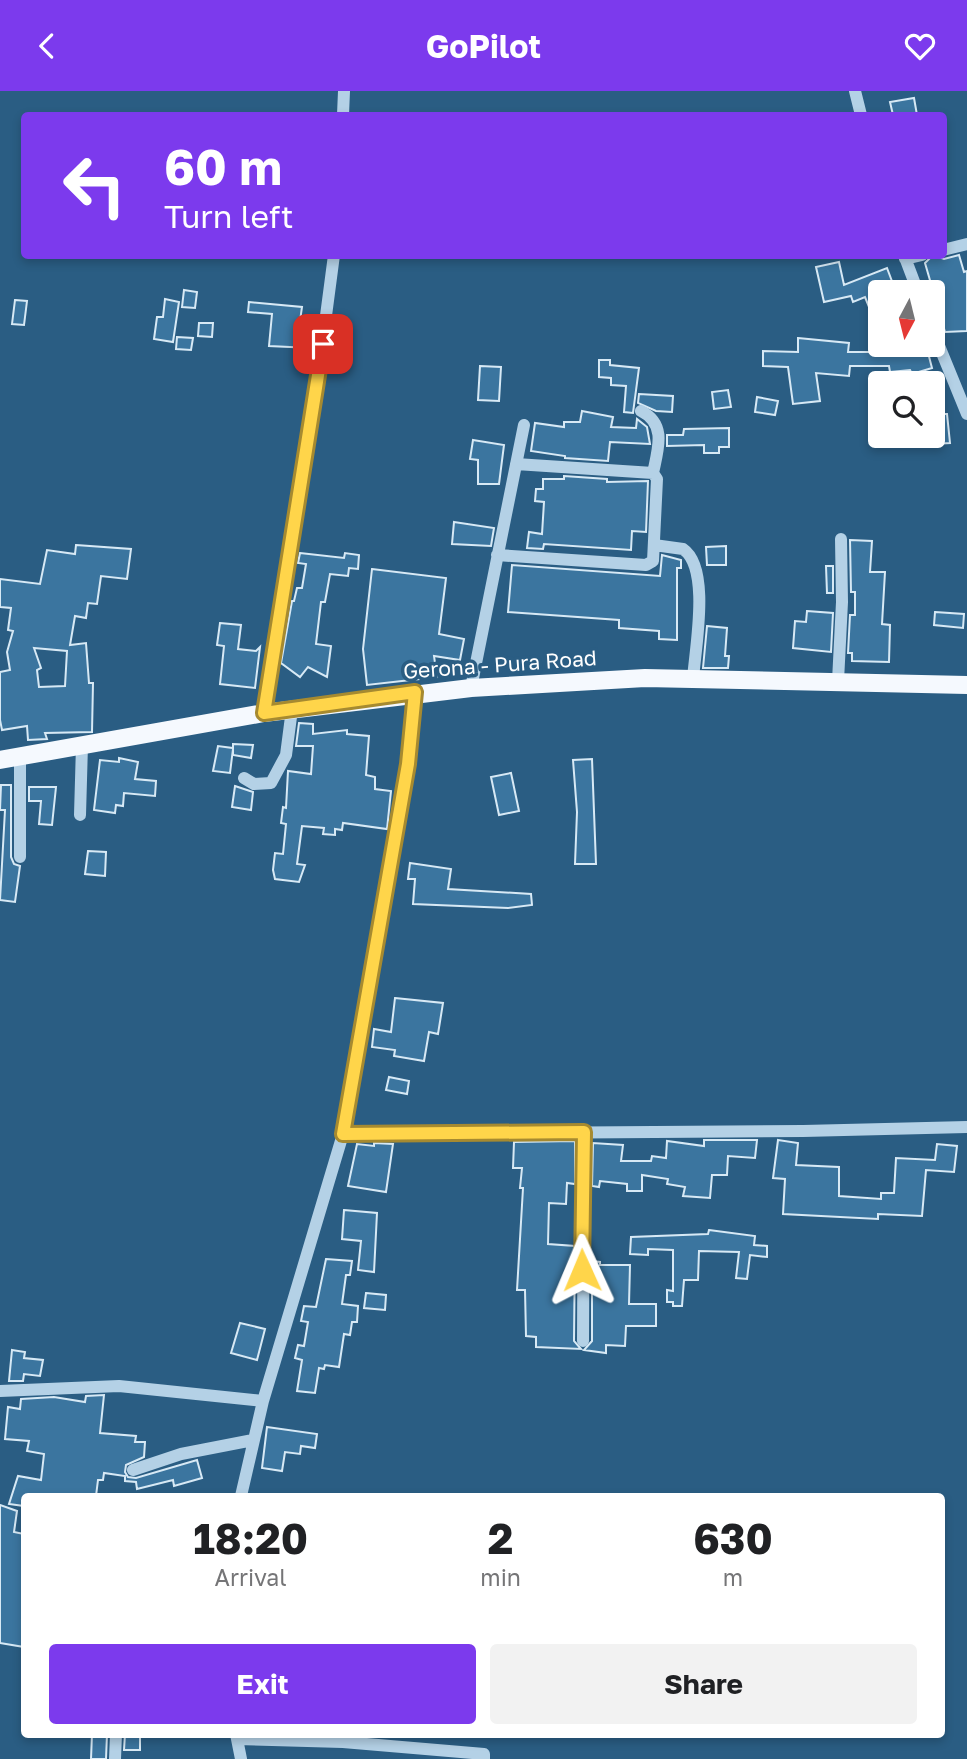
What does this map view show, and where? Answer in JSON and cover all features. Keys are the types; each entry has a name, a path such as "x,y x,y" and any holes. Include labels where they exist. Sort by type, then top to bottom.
{"main road":[{"name":"Gerona - Pura Road","path":"0,759 264,713 415,692 692,679 967,685"}],"street":[{"path":"343,112 344,91"},
{"path":"855,91 860,112"},
{"path":"947,249 967,244"},
{"path":"264,713 310,437 333,259"},
{"path":"906,259 914,280"},
{"path":"944,357 967,414"},
{"path":"498,555 646,565 653,561 657,479 653,473 660,438 653,417 641,411"},
{"path":"471,688 524,425"},
{"path":"516,464 653,473"},
{"path":"838,681 842,602 841,539"},
{"path":"654,545 683,549 694,561 699,608 692,679"},
{"path":"242,1493 263,1401 343,1134 405,777 415,692"},
{"path":"244,778 254,785 271,783 286,755 292,709"},
{"path":"80,815 82,745"},
{"path":"20,756 20,857"},
{"path":"343,1134 803,1132 967,1126"},
{"path":"583,1341 584,1132"},
{"path":"2,1395 119,1386 263,1401"},
{"path":"133,1470 181,1454 253,1440"},
{"path":"115,1759 116,1738"},
{"path":"236,1738 241,1759"},
{"path":"257,1738 484,1754 484,1759"}],"building":[{"path":"914,98 916,112 892,112 890,102"},
{"path":"959,255 964,272 967,271 967,331 945,332 945,280 930,280 925,263 929,259 947,259"},
{"path":"839,262 844,285 887,268 892,280 868,280 868,304 865,297 853,302 851,296 824,302 816,267"},
{"path":"184,290 197,292 195,308 182,307"},
{"path":"165,299 179,302 173,342 154,339 157,317 163,317"},
{"path":"15,300 27,301 24,325 12,324"},
{"path":"249,302 302,307 298,335 312,336 311,348 269,346 272,314 248,312"},
{"path":"199,323 213,323 212,337 198,336"},
{"path":"177,337 193,338 191,350 176,349"},
{"path":"798,338 849,343 848,352 868,352 868,357 929,357 932,368 922,371 890,371 889,366 850,366 849,376 816,373 820,401 793,404 788,367 763,366 763,351 798,352"},
{"path":"599,360 610,360 610,365 639,368 633,413 624,412 626,386 611,385 611,378 599,377"},
{"path":"480,366 501,367 499,401 478,400"},
{"path":"728,390 731,407 714,409 712,392"},
{"path":"639,394 673,396 672,412 656,411 638,403"},
{"path":"757,397 778,401 775,415 755,412"},
{"path":"582,411 613,417 611,427 636,428 637,419 647,427 650,444 610,442 608,461 565,458 531,451 535,423 564,427 564,422 580,422"},
{"path":"945,414 947,414 950,443 945,443"},
{"path":"729,428 729,447 719,447 719,453 704,453 704,445 667,446 667,435 683,435 684,429"},
{"path":"473,440 504,445 499,484 478,484 478,460 470,459"},
{"path":"564,476 607,479 607,482 648,481 646,532 632,531 631,550 544,544 543,549 527,548 529,532 542,534 544,502 535,501 536,489 543,489 543,479 564,479"},
{"path":"454,522 494,528 491,546 452,544"},
{"path":"850,540 872,541 870,572 885,572 882,624 890,625 889,662 852,661 852,653 848,653 850,615 855,615 855,592 851,592"},
{"path":"76,545 131,549 127,579 101,576 97,604 88,603 86,618 75,616 70,645 86,643 89,683 93,683 92,732 45,733 47,739 28,740 27,726 2,730 0,720 0,672 10,670 7,652 13,631 8,630 11,608 0,607 0,579 40,584 47,550 75,554","holes":["34,648 67,651 65,686 39,687 37,670 41,668"]},
{"path":"726,546 726,565 707,565 706,547"},
{"path":"300,553 344,558 345,553 359,555 358,569 349,568 348,576 330,574 325,602 321,602 316,644 331,646 327,677 308,667 300,677 281,663 292,601 297,588 302,588 306,564 298,563"},
{"path":"662,555 681,560 681,568 677,568 677,640 659,639 659,631 619,628 619,620 508,612 512,565 660,576"},
{"path":"826,566 833,566 833,593 827,593"},
{"path":"372,569 446,578 439,634 464,639 460,660 434,656 437,677 367,685 363,649"},
{"path":"807,611 833,613 831,652 793,648 795,621 806,622"},
{"path":"935,612 964,614 963,628 934,625"},
{"path":"220,623 241,625 238,649 256,651 260,647 255,688 220,684 224,646 217,645"},
{"path":"707,626 727,628 725,656 729,656 728,668 703,668"},
{"path":"299,723 313,724 313,734 347,730 347,734 369,736 366,775 375,777 375,789 391,791 387,829 343,823 342,830 335,829 335,835 323,834 324,828 302,826 297,864 305,865 299,882 275,879 273,870 275,853 283,854 286,824 281,823 283,807 286,808 288,771 311,774 313,746 296,746"},
{"path":"233,744 253,745 251,758 233,755 233,749 230,773 213,771 218,746 233,748"},
{"path":"119,758 138,762 135,779 156,781 155,796 124,793 123,806 116,805 115,813 94,810 100,760 119,762"},
{"path":"592,759 596,864 575,864 577,812 573,760"},
{"path":"511,773 519,811 499,815 491,777"},
{"path":"1,785 11,785 11,857 14,864 20,866 15,902 0,900 5,810 0,810"},
{"path":"235,786 253,792 251,810 232,807"},
{"path":"29,787 56,787 52,825 39,824 41,801 29,801"},
{"path":"88,851 106,852 105,876 85,874"},
{"path":"410,863 451,869 448,889 531,894 532,905 508,908 413,904 415,879 408,879"},
{"path":"395,998 443,1003 438,1034 429,1032 424,1061 394,1056 395,1050 372,1047 374,1029 391,1032"},
{"path":"389,1077 409,1081 407,1094 386,1090"},
{"path":"704,1140 757,1140 755,1158 728,1156 727,1175 712,1175 710,1198 683,1196 685,1187 667,1184 668,1179 642,1175 642,1191 627,1191 627,1184 600,1181 599,1187 592,1186 593,1143 623,1145 621,1161 651,1161 652,1156 666,1158 667,1141 704,1146"},
{"path":"778,1140 798,1143 796,1165 839,1167 839,1196 881,1199 881,1193 894,1193 896,1158 935,1160 937,1144 957,1146 954,1172 926,1170 922,1216 878,1214 878,1219 783,1214 785,1179 773,1178"},
{"path":"575,1141 575,1184 567,1183 566,1204 549,1203 548,1244 575,1246 574,1341 581,1349 536,1347 536,1337 526,1336 525,1290 517,1290 523,1188 520,1188 522,1168 513,1168 514,1142"},
{"path":"374,1143 393,1144 386,1192 348,1186 357,1144 374,1146"},
{"path":"344,1210 377,1213 374,1272 358,1270 361,1241 342,1239"},
{"path":"709,1230 755,1236 754,1245 767,1246 767,1257 750,1255 747,1279 736,1278 739,1252 699,1251 698,1280 684,1280 682,1306 673,1306 673,1302 667,1302 667,1290 673,1291 673,1250 648,1249 648,1255 630,1254 631,1237 708,1234"},
{"path":"326,1259 352,1261 350,1275 346,1275 342,1304 358,1306 357,1322 352,1322 350,1335 344,1334 339,1367 325,1365 324,1369 319,1368 315,1393 297,1391 302,1360 295,1358 298,1345 304,1346 308,1322 301,1321 304,1306 316,1307"},
{"path":"592,1261 600,1262 600,1265 630,1265 629,1304 656,1304 656,1326 626,1326 625,1346 606,1345 606,1353 584,1350 592,1341"},
{"path":"366,1293 386,1295 385,1310 364,1308"},
{"path":"240,1323 265,1329 257,1360 231,1353"},
{"path":"12,1350 25,1352 24,1358 43,1360 40,1376 24,1374 23,1381 9,1381"},
{"path":"104,1395 100,1433 136,1436 135,1442 145,1442 144,1457 126,1465 125,1472 128,1477 136,1478 197,1460 202,1478 174,1486 173,1480 137,1489 136,1482 125,1481 125,1476 104,1473 103,1480 98,1480 96,1493 21,1493 21,1506 9,1504 18,1476 41,1480 44,1454 27,1451 29,1441 5,1439 8,1407 20,1409 21,1399 54,1397 85,1402 86,1396"},
{"path":"267,1427 317,1434 315,1448 301,1446 300,1454 285,1452 282,1471 262,1468"},
{"path":"0,1505 17,1511 14,1532 21,1533 21,1646 0,1643"},
{"path":"92,1738 107,1738 106,1759 91,1759"},
{"path":"125,1738 140,1738 140,1750 124,1750"}],"route":[{"path":"323,344 318,389 264,713 415,692 408,764 343,1134 584,1132 582,1270"}]}
